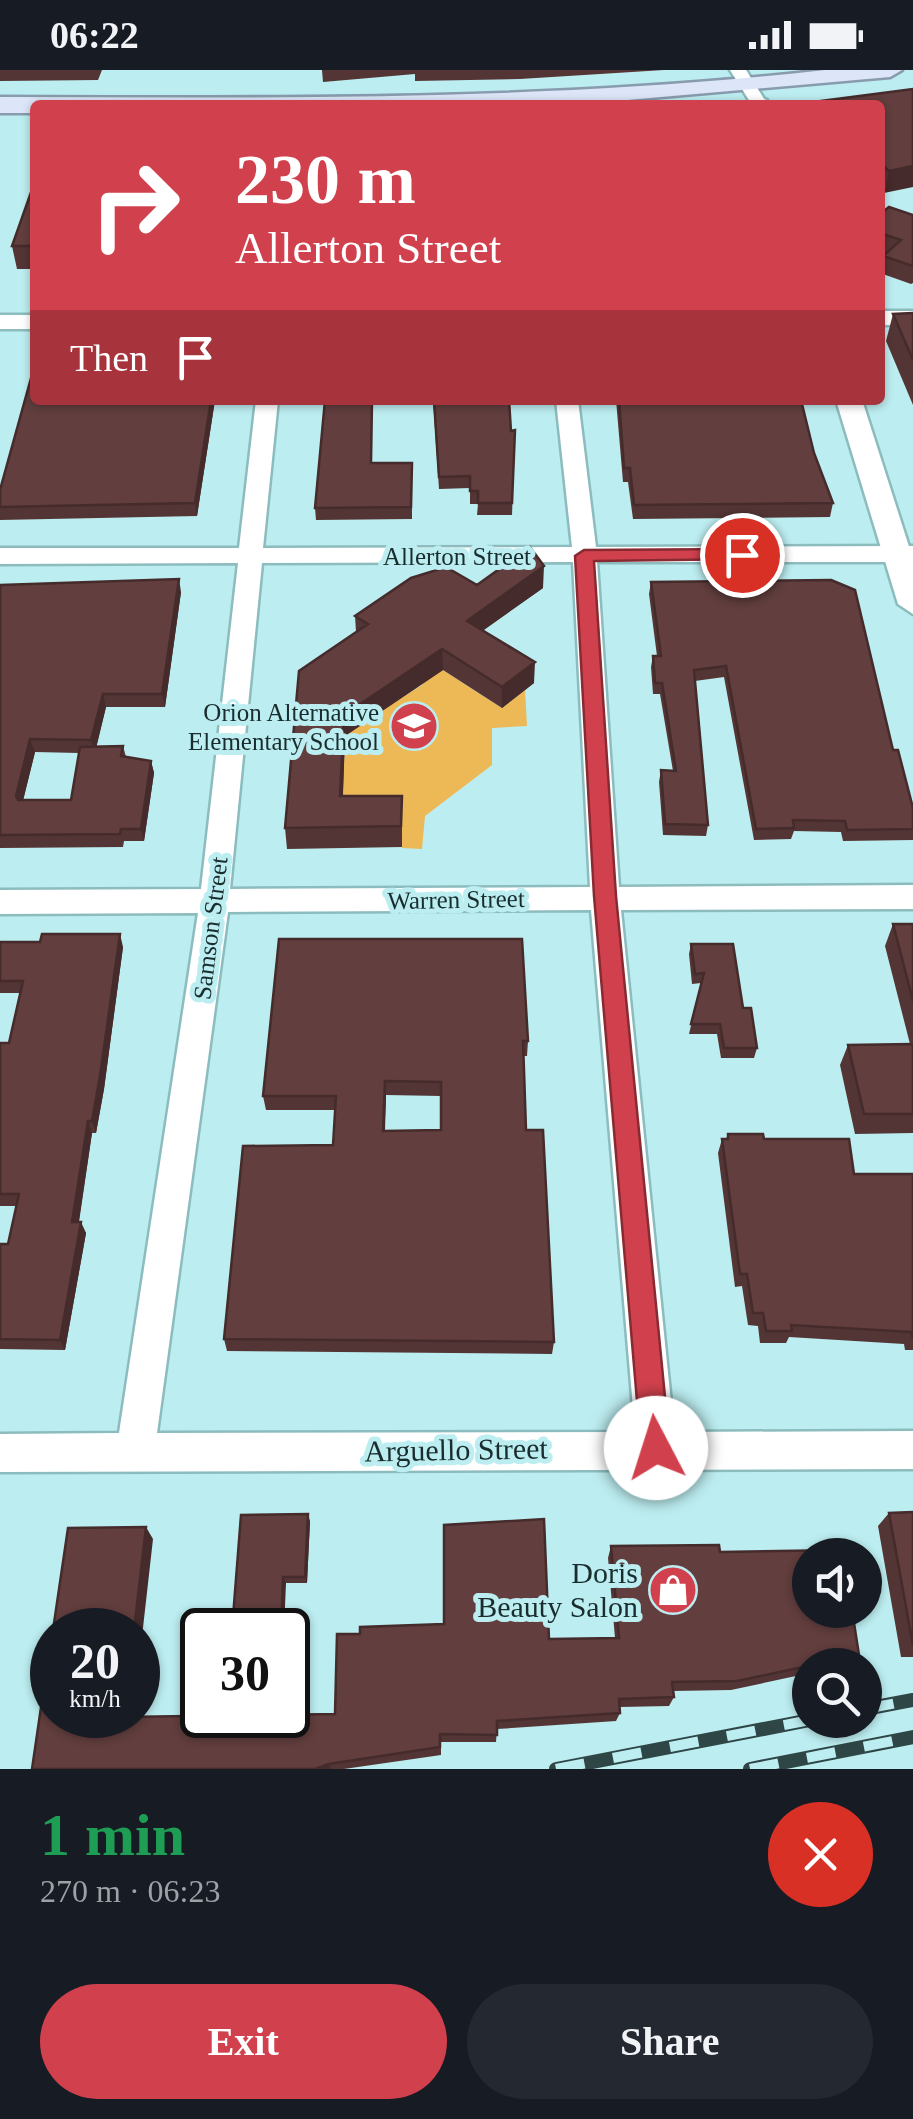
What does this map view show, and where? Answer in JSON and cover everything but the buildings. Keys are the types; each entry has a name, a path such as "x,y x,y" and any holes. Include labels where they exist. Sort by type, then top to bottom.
{"main road":[{"path":"751,94 890,70"},
{"path":"485,100 913,87"},
{"path":"0,104 30,104"},
{"path":"0,122 30,122"}],"street":[{"path":"885,318 913,318"},
{"path":"0,322 30,322"},
{"name":"Samson Street","path":"135,1454 214,904 266,405"},
{"path":"567,405 584,556 605,896 656,1448"},
{"path":"851,405 904,554 913,604"},
{"name":"Allerton Street","path":"0,556 904,554"},
{"name":"Warren Street","path":"0,902 214,904 605,896 913,897"},
{"name":"Arguello Street","path":"0,1452 913,1450"}],"shaded area":[{"path":"435,665 502,708 525,690 527,726 492,728 492,765 425,816 422,849 402,848 402,817 343,798 345,733 422,685"}],"railway":[{"path":"882,1706 913,1700"},
{"path":"556,1769 792,1723"},
{"path":"750,1769 913,1737"}],"place":[{"name":"Orion Alternative Elementary School","path":"414,726"},
{"name":"Doris Beauty Salon","path":"673,1590"}],"route":[{"path":"656,1448 605,896 584,556 742,555"}]}
